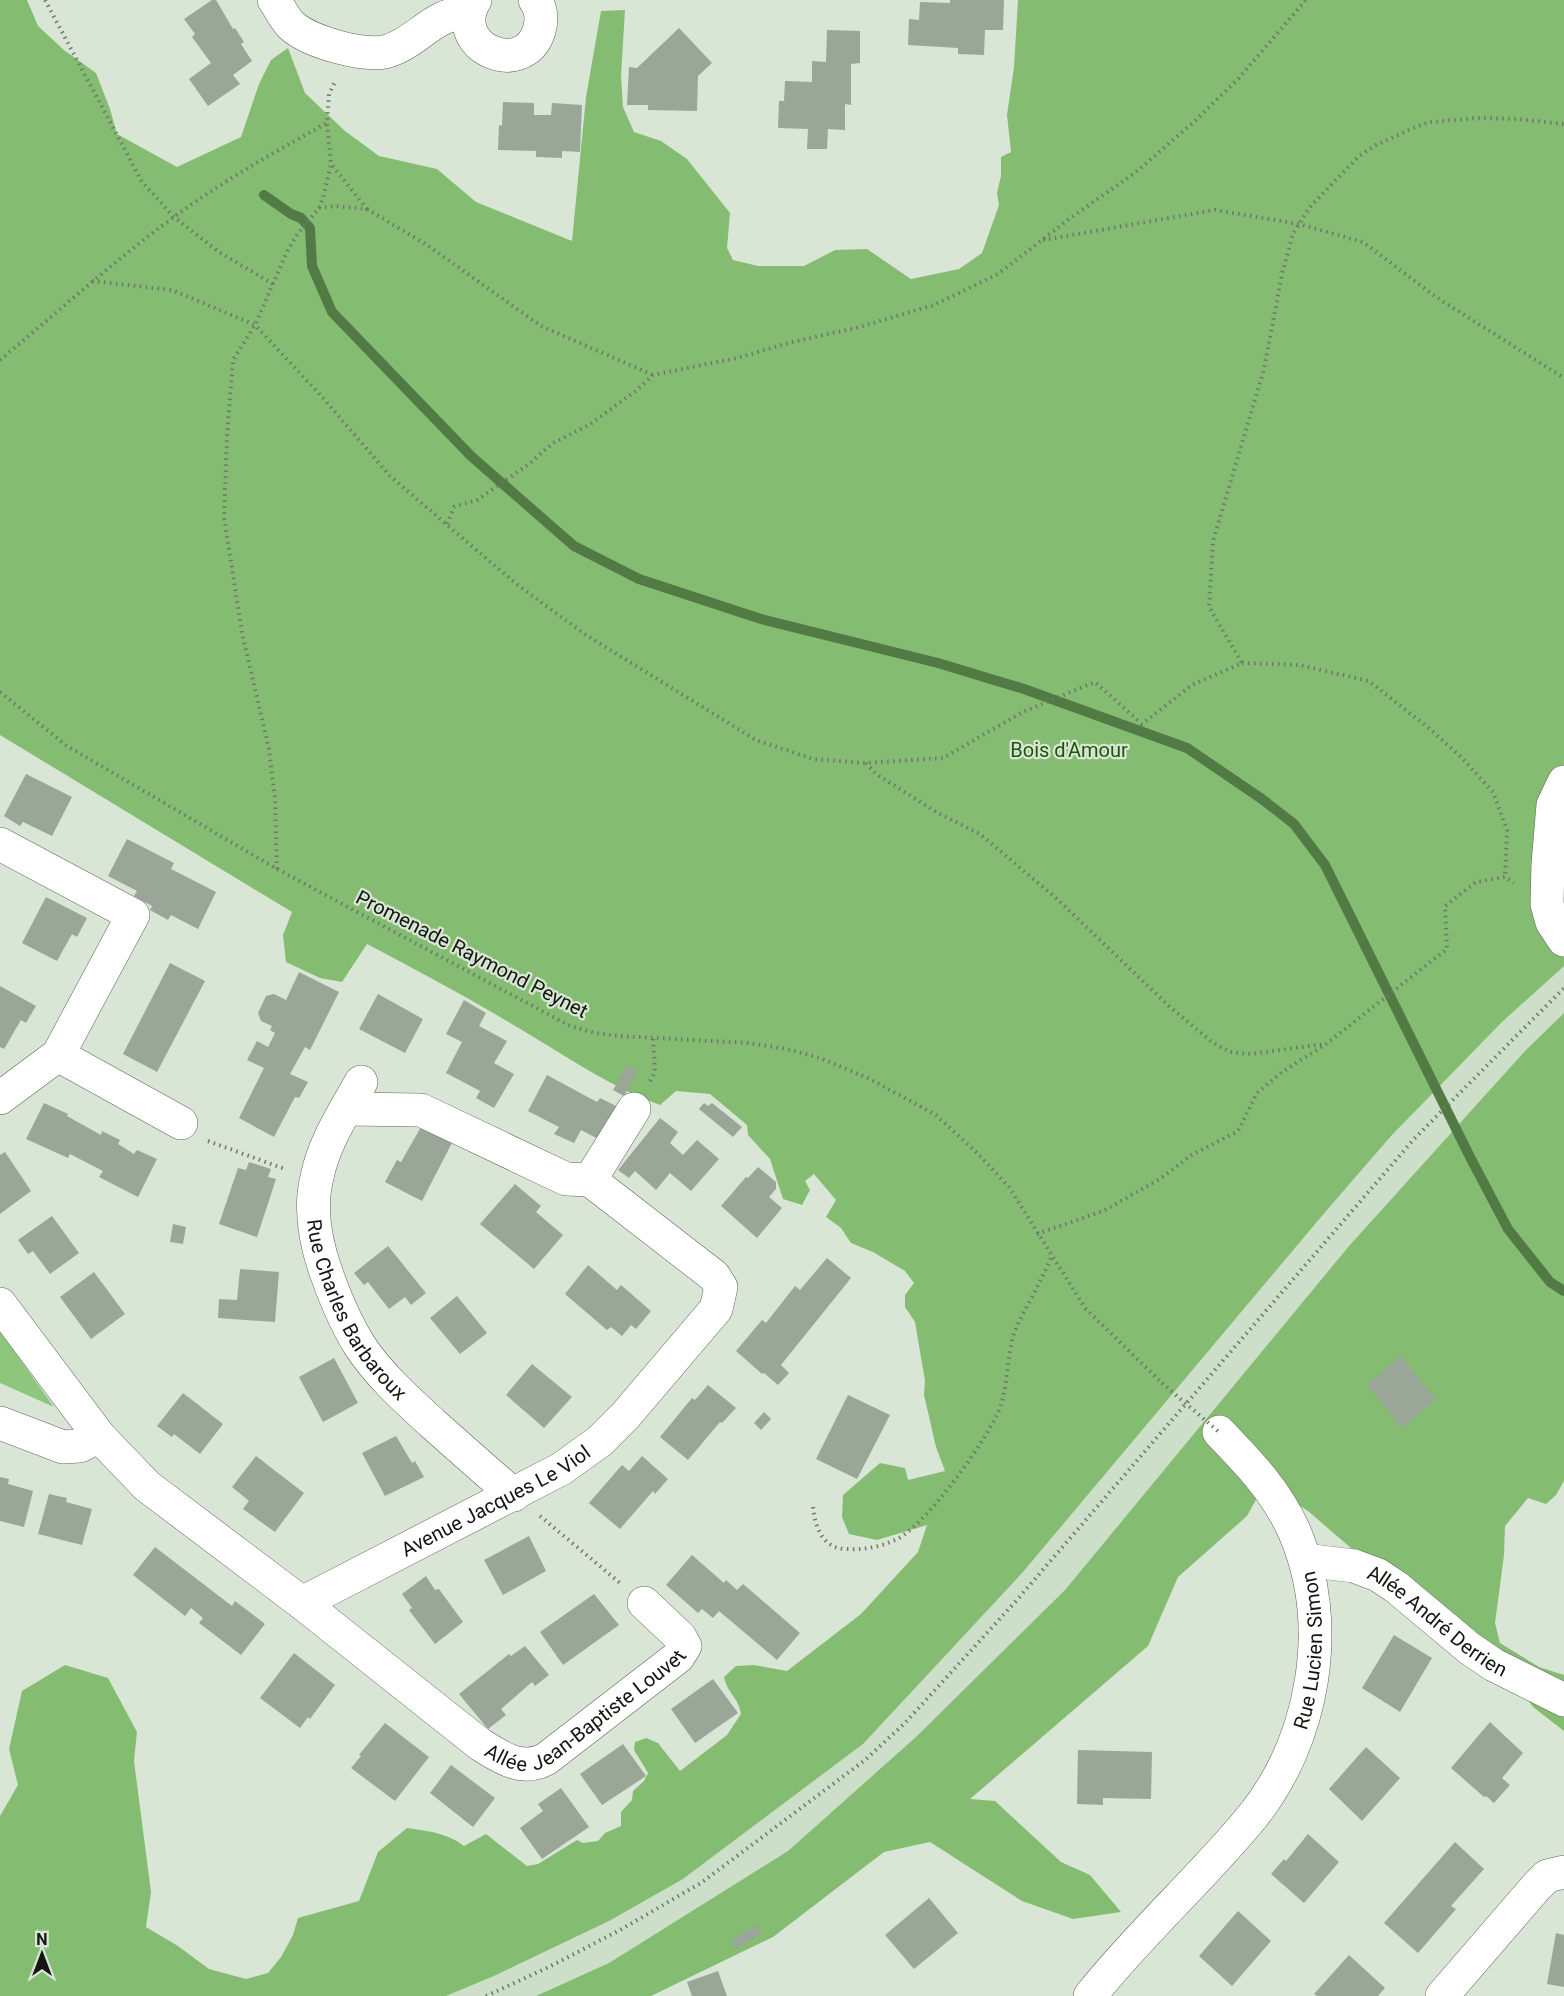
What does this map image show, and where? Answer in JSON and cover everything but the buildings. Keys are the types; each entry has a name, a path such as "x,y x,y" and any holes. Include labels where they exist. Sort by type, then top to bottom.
{"street":[{"path":"274,0 291,26 310,38 328,45 376,53 388,51 447,15 472,7 469,25 472,35 488,51 498,55 521,52 537,37 541,26 541,15 535,0"},
{"path":"1564,782 1553,805 1547,904 1552,922 1564,940"},
{"path":"0,844 133,915 58,1055 0,1098"},
{"path":"58,1055 181,1123"},
{"name":"Rue Charles Barbaroux","path":"514,1495 419,1411 373,1364 360,1345 334,1293 316,1240 316,1180 326,1145 354,1095 421,1110 566,1179 590,1180"},
{"path":"590,1180 634,1109"},
{"name":"Avenue Jacques Le Viol","path":"302,1603 561,1469 600,1441 625,1416 716,1309 721,1287 714,1276 590,1180"},
{"path":"0,1304 99,1436 147,1486 302,1603"},
{"path":"0,1423 63,1447 80,1446 99,1436"},
{"name":"Rue Lucien Simon","path":"1090,1996 1252,1816 1284,1766 1308,1698 1313,1672 1316,1625 1305,1560 1294,1532 1269,1488 1254,1468 1219,1432"},
{"name":"Allée André Derrien","path":"1305,1560 1354,1566 1377,1575 1396,1587 1469,1648 1494,1665 1564,1700"},
{"name":"Allée Jean-Baptiste Louvet","path":"302,1603 481,1745 517,1764 529,1766 537,1765 551,1756 670,1665 682,1651 685,1646 680,1637 644,1603"},
{"path":"1442,1996 1537,1886 1547,1876 1564,1872"}],"path":[{"path":"45,0 142,182 174,217 219,252 273,284"},
{"path":"447,525 454,507 477,500 529,464 553,443 589,425 637,390 653,375 737,358 792,342 856,328 934,305 998,274 1068,219 1136,172 1196,120 1238,79 1306,0"},
{"path":"277,869 275,798 269,749 242,633 224,517 227,436 234,360 255,325 286,254 319,208 331,164 327,123 329,94 338,76 364,52"},
{"path":"1242,663 1209,607 1213,541 1264,369 1282,274 1293,234 1310,207 1358,157 1374,146 1413,128 1430,122 1480,118 1564,124"},
{"path":"0,360 92,281 174,217 274,152 327,123"},
{"path":"331,164 367,209 427,245 541,326 653,375"},
{"path":"319,208 336,206 367,209"},
{"path":"1042,240 1215,210 1299,224 1363,242 1436,297 1564,378"},
{"path":"92,281 172,290 255,325 324,398 390,476 519,586 586,634 756,740 813,759 865,763 943,758 1023,712 1095,682 1142,724 1192,685 1242,663 1299,665 1369,681 1430,729 1461,757 1493,792 1507,830 1505,877"},
{"name":"Promenade Raymond Peynet","path":"0,692 67,746 277,869 570,1026 595,1033 748,1043 787,1049 820,1058 868,1078 936,1115 954,1131 1009,1187 1037,1234 1053,1255"},
{"path":"865,763 876,774 938,813 980,834 1056,898 1170,1007 1212,1042 1230,1052 1250,1054 1326,1044"},
{"path":"1037,1234 1105,1210 1160,1179 1190,1156 1238,1131 1257,1093 1282,1072 1326,1044 1447,949 1446,906 1476,882 1505,877 1547,904"},
{"path":"486,1996 621,1930 701,1883 856,1767 905,1723 1016,1601 1425,1128 1564,988"},
{"path":"634,1109 655,1072 652,1038"},
{"path":"181,1123 189,1134 316,1180"},
{"path":"1053,1255 1085,1308 1162,1383 1219,1432"},
{"path":"813,1507 814,1523 822,1537 842,1549 868,1549 883,1545 899,1538 916,1525 959,1474 999,1409 1005,1392 1007,1367 1014,1334 1053,1255"},
{"path":"514,1495 644,1603"}],"shaded area":[{"path":"1564,966 1564,1013 1525,1051 1349,1246 1065,1590 917,1736 788,1851 609,1963 536,1996 446,1996 494,1976 609,1921 683,1879 863,1744 1023,1572 1391,1136 1502,1022"}],"green space":[{"name":"Bois d'Amour","path":"0,0 27,0 38,26 64,50 96,73 117,134 177,167 241,137 259,84 271,60 288,48 305,93 345,131 379,156 437,169 476,202 572,241 586,97 601,11 625,10 621,76 623,107 634,132 661,141 687,159 730,213 727,248 733,260 758,266 804,266 835,250 867,249 911,279 959,269 982,253 999,205 997,193 1001,176 1001,157 1011,152 1007,115 1014,67 1018,0 1564,0 1564,966 1502,1022 1391,1136 1023,1572 863,1744 683,1879 609,1921 494,1976 446,1996 0,1996 0,1816 18,1785 9,1749 22,1691 65,1665 108,1678 137,1732 134,1761 151,1892 146,1927 178,1946 209,1969 246,1979 268,1973 281,1957 293,1935 298,1918 359,1901 378,1852 407,1828 444,1835 464,1846 486,1834 527,1866 538,1864 577,1840 583,1843 598,1841 605,1833 621,1826 621,1812 632,1800 633,1791 644,1781 648,1773 634,1750 635,1742 646,1738 658,1743 680,1771 727,1735 741,1714 738,1703 724,1677 736,1666 754,1665 787,1671 861,1614 918,1552 927,1525 877,1540 849,1534 842,1517 843,1495 880,1463 905,1468 908,1480 945,1471 936,1447 924,1395 925,1381 915,1322 905,1307 905,1295 914,1283 905,1271 873,1252 851,1243 841,1228 826,1217 836,1200 814,1174 805,1181 810,1190 802,1205 783,1199 770,1159 748,1135 747,1125 710,1094 676,1091 660,1105 643,1099 596,1074 473,1001 367,944 342,982 320,978 286,962 283,935 292,912 0,735"},
{"path":"1564,1013 1564,1481 1556,1495 1546,1504 1528,1498 1505,1526 1504,1555 1495,1623 1500,1643 1539,1667 1564,1675 1564,1731 1533,1707 1519,1688 1465,1654 1352,1549 1308,1511 1283,1495 1269,1476 1247,1516 1178,1577 1148,1646 970,1799 995,1801 1061,1862 1090,1875 1121,1912 1073,1919 1022,1901 930,1842 884,1852 773,1937 651,1996 536,1996 609,1963 788,1851 917,1736 1065,1590 1349,1246 1525,1051"},
{"path":"0,1331 54,1407 0,1383"}],"waterway":[{"path":"264,195 291,214 301,218 310,228 312,266 332,312 471,456 574,546 639,579 761,619 938,663 1024,689 1187,748 1262,799 1294,824 1325,865 1508,1229 1550,1282 1564,1291"}]}
